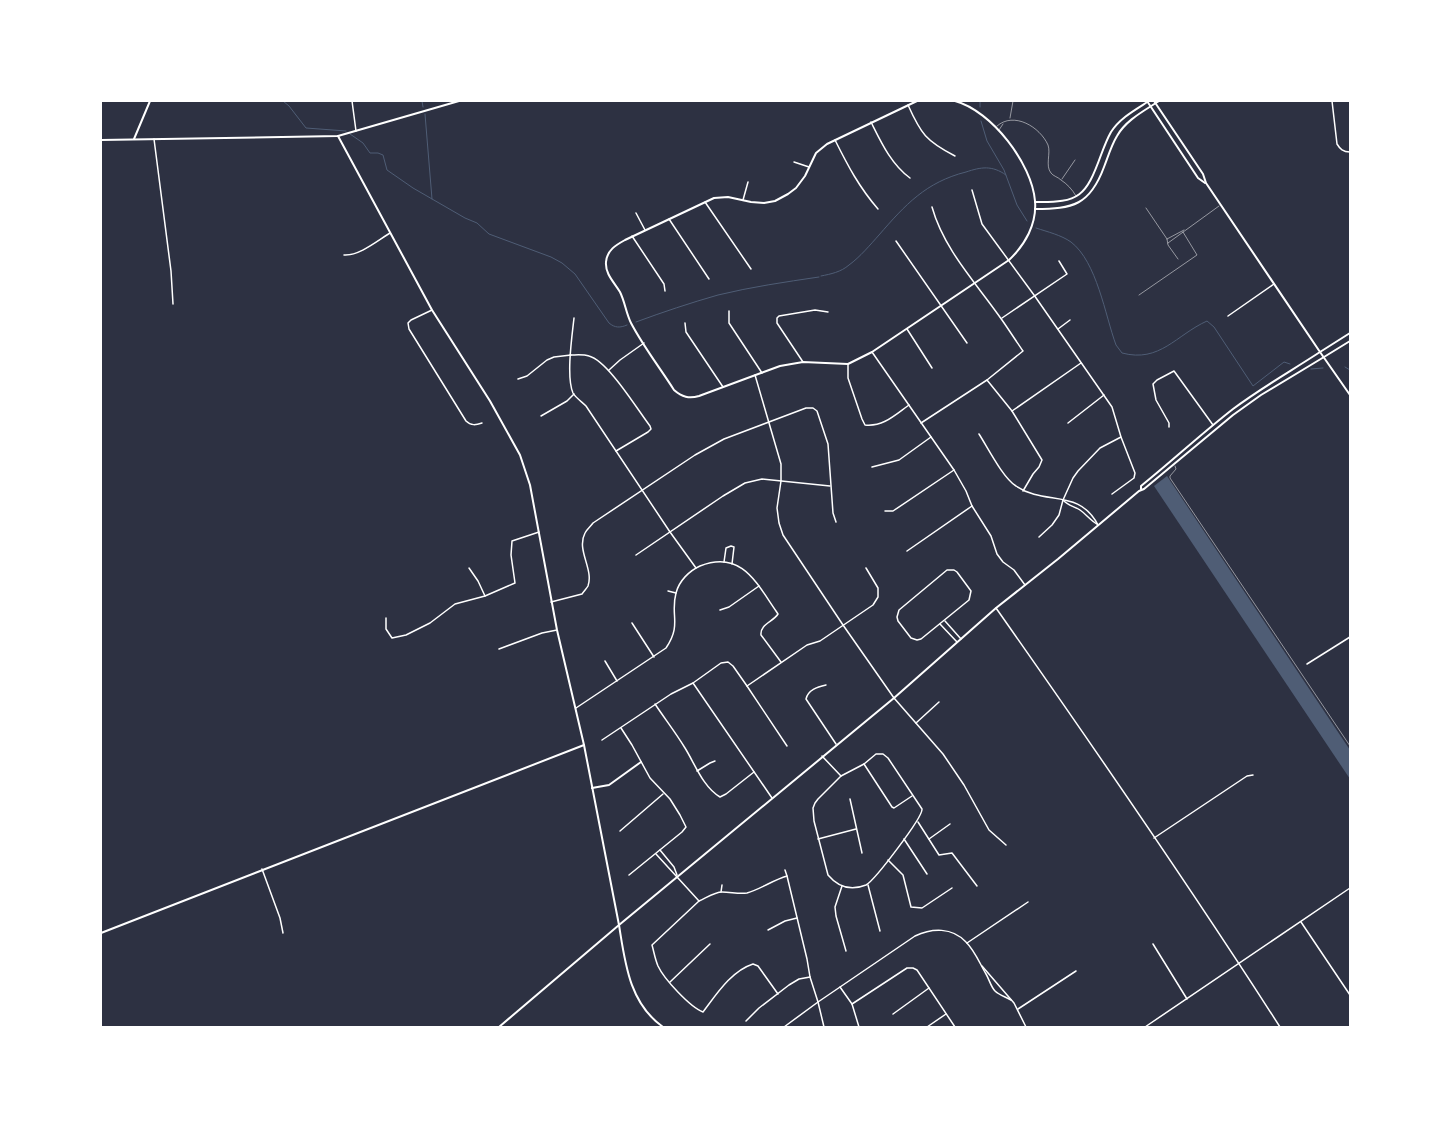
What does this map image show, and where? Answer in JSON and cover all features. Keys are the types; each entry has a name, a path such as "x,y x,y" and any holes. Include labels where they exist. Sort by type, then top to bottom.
{"street":[{"path":"134,139 150,101"},
{"path":"352,101 356,131"},
{"path":"101,140 338,136 459,101"},
{"path":"916,101 826,144 816,153 805,176 796,188 775,201 764,203 722,197 705,202 632,236 610,250 606,262 606,268 609,276 619,290 631,322 674,390 681,396 692,398 780,366 803,362 848,364 872,352 1009,260 1018,252 1031,230 1035,209 1032,188 1026,171 1016,152 996,128 973,108 955,101"},
{"path":"1035,202 1059,202 1076,196 1086,188 1092,180 1111,132 1125,116 1147,101 1198,178 1206,183"},
{"path":"1035,209 1062,208 1072,205 1086,197 1099,181 1112,145 1120,132 1127,124 1155,102 1159,101"},
{"path":"1332,101 1337,144 1344,152 1350,152"},
{"path":"1155,102 1203,174 1206,183 1220,205 1350,396"},
{"path":"908,105 923,133 937,147 955,156"},
{"path":"871,122 890,157 903,173 910,178"},
{"path":"338,136 432,310 490,401 520,455 530,485 551,602 584,745 630,982 635,994 644,1007 658,1024 663,1027"},
{"path":"154,139 171,271 173,304"},
{"path":"835,140 853,176 878,209"},
{"path":"794,162 809,167"},
{"path":"743,200 748,182"},
{"path":"972,190 982,224 1058,329 1104,395 1115,414 1121,437 1136,473 1134,478 1112,494"},
{"path":"705,202 751,269"},
{"path":"921,423 987,380 1022,351 1002,318 945,240 932,207"},
{"path":"636,212 645,230"},
{"path":"669,219 709,279"},
{"path":"344,255 352,256 390,233"},
{"path":"632,236 664,284 665,291"},
{"path":"896,241 967,343"},
{"path":"1002,318 1067,274 1059,261"},
{"path":"1228,316 1274,284"},
{"path":"432,310 411,320 408,323 409,329 466,421 469,424 475,425 482,423"},
{"path":"803,362 777,322 776,318 779,316 815,310 828,312"},
{"path":"730,311 729,323 762,373"},
{"path":"574,318 570,355 570,382 574,394 586,406 670,532 696,568"},
{"path":"1058,329 1070,320"},
{"path":"685,323 686,332 723,387"},
{"path":"907,328 932,368"},
{"path":"1141,489 1141,486 1213,425 1252,396 1350,333"},
{"path":"499,1027 836,744 894,698 996,608 1058,559 1141,489 1144,489 1216,428 1246,405 1350,341"},
{"path":"609,370 644,343"},
{"path":"872,352 954,470 966,491 972,506 991,536 997,554 1003,562 1014,570 1025,585"},
{"path":"518,379 527,376 547,360 554,357 570,355 588,356 594,358 609,370 651,429 616,451"},
{"path":"1012,411 1081,363"},
{"path":"848,364 848,378 865,425 874,426 887,421 909,405"},
{"path":"1169,427 1169,423 1156,400 1153,384 1157,380 1174,371 1213,425"},
{"path":"755,375 781,464 781,481 777,508 779,523 783,535 894,698 943,754 964,785 989,830 1006,845"},
{"path":"987,380 1012,411 1042,460 1023,491"},
{"path":"541,416 566,401 574,394"},
{"path":"1068,423 1104,395"},
{"path":"551,602 582,594 588,585 588,572 584,558 583,544 585,534 593,523 695,455 724,439 806,408 813,408 817,411 828,444 830,486 833,513 836,522"},
{"path":"979,434 1014,485 1023,491 1069,500 1082,506 1094,518 1098,525"},
{"path":"872,468 899,460 931,437"},
{"path":"1039,537 1059,516 1063,500 1073,478 1078,471 1100,448 1121,437"},
{"path":"885,511 893,511 954,470"},
{"path":"636,555 723,496 745,483 762,479 830,486"},
{"path":"1063,500 1067,504 1080,510 1091,521 1098,525"},
{"path":"907,551 972,506"},
{"path":"386,618 386,629 392,638 406,635 430,623 455,604 485,596 515,582 511,555 512,541 539,532"},
{"path":"724,562 726,548 731,546 734,547 732,564"},
{"path":"576,708 666,648 672,640 676,629 676,593 686,576 696,568 712,562 724,562 742,568 751,575 759,586 778,614 776,618 762,627 761,635 781,662"},
{"path":"469,568 478,581 485,596"},
{"path":"747,686 807,645 820,641 873,605 878,597 878,588 866,568"},
{"path":"947,570 954,570 971,594 969,600 944,620 921,639 917,640 911,638 898,621 897,617 899,610 947,570"},
{"path":"720,610 729,607 759,586"},
{"path":"668,591 676,593"},
{"path":"996,608 1239,963 1280,1027"},
{"path":"944,620 961,639"},
{"path":"632,623 654,657"},
{"path":"940,624 957,642"},
{"path":"499,649 542,633 557,630"},
{"path":"1307,664 1350,637"},
{"path":"605,661 617,681"},
{"path":"602,740 655,704 693,683 721,663 728,662 733,666 788,746"},
{"path":"693,683 772,798"},
{"path":"826,685 812,690 807,695 806,700 836,744"},
{"path":"916,723 939,702"},
{"path":"655,704 685,747 697,771 714,793 720,797 726,794 754,772"},
{"path":"620,728 632,745 650,778 673,805 686,827 656,854 629,875"},
{"path":"101,933 262,869 584,745"},
{"path":"876,754 883,754 888,758 923,812 918,822 868,884 854,888 842,886 833,882 828,875 814,820 813,808 818,799 841,776 864,764 876,754"},
{"path":"822,756 841,776"},
{"path":"697,771 715,761"},
{"path":"592,788 609,785 641,762"},
{"path":"864,764 892,807 894,808 913,795"},
{"path":"1154,838 1247,776 1253,775"},
{"path":"620,831 663,794"},
{"path":"850,799 862,853"},
{"path":"918,822 939,855 952,853 977,886"},
{"path":"929,839 950,824"},
{"path":"818,839 856,829"},
{"path":"904,839 927,874"},
{"path":"660,850 674,867 678,876"},
{"path":"656,854 670,870 678,876 699,901"},
{"path":"888,860 903,875 911,907 922,908 952,888"},
{"path":"262,869 280,918 283,933"},
{"path":"785,870 810,977 824,1027"},
{"path":"778,994 758,966 753,964 733,976 716,993 703,1012 696,1010 677,992 658,967 652,945 699,901 721,892 732,894 756,890 765,884 787,876"},
{"path":"868,884 880,931"},
{"path":"721,892 722,885"},
{"path":"842,886 835,907 836,916 846,951"},
{"path":"1145,1027 1350,888"},
{"path":"967,943 1028,902"},
{"path":"768,930 785,921 797,918"},
{"path":"1301,921 1350,995"},
{"path":"784,1027 914,936 933,930 943,930 952,933 967,943 993,989 1011,1000"},
{"path":"670,982 710,944"},
{"path":"1152,944 1187,999"},
{"path":"979,962 1018,1009 1026,1027"},
{"path":"852,1004 907,968 913,968 917,970 955,1027"},
{"path":"1018,1009 1076,970"},
{"path":"746,1021 759,1008 789,985 799,979 810,977"},
{"path":"840,987 852,1004 859,1027"},
{"path":"893,1014 929,988"},
{"path":"927,1027 946,1014"}],"lane":[{"path":"1010,120 1013,101"},
{"path":"996,128 1003,122 1015,119 1031,126 1038,132 1048,145 1050,172 1073,190 1076,196"},
{"path":"998,130 1003,122"},
{"path":"1062,180 1074,160"},
{"path":"1167,239 1185,229 1220,205"},
{"path":"1146,208 1167,239 1168,245 1178,259"},
{"path":"1168,243 1185,229"},
{"path":"1139,295 1197,255 1183,232"},
{"path":"1174,464 1176,469 1170,478 1350,746"}],"water":[{"path":"1167,476 1350,750 1350,779 1154,486"}],"waterway":[{"path":"283,101 289,106 306,128 346,131"},
{"path":"422,101 423,107"},
{"path":"980,101 980,107"},
{"path":"425,114 432,199"},
{"path":"981,121 987,141 1004,170 1017,205 1027,221"},
{"path":"350,134 363,143 370,153 378,153 383,155 387,170 413,188 465,218 477,223 489,234 551,257 562,263 575,274 609,323 618,327 627,325"},
{"path":"821,276 839,271 853,262 907,205 928,188 952,176 982,168 991,168 1006,175"},
{"path":"1036,228 1071,242 1080,251 1094,275 1116,345 1122,353 1135,355 1157,351 1207,321 1214,327 1253,386 1284,362 1290,364"},
{"path":"636,322 718,295 755,287 819,277"},
{"path":"1345,367 1350,370"},
{"path":"1311,369 1323,368"}]}
